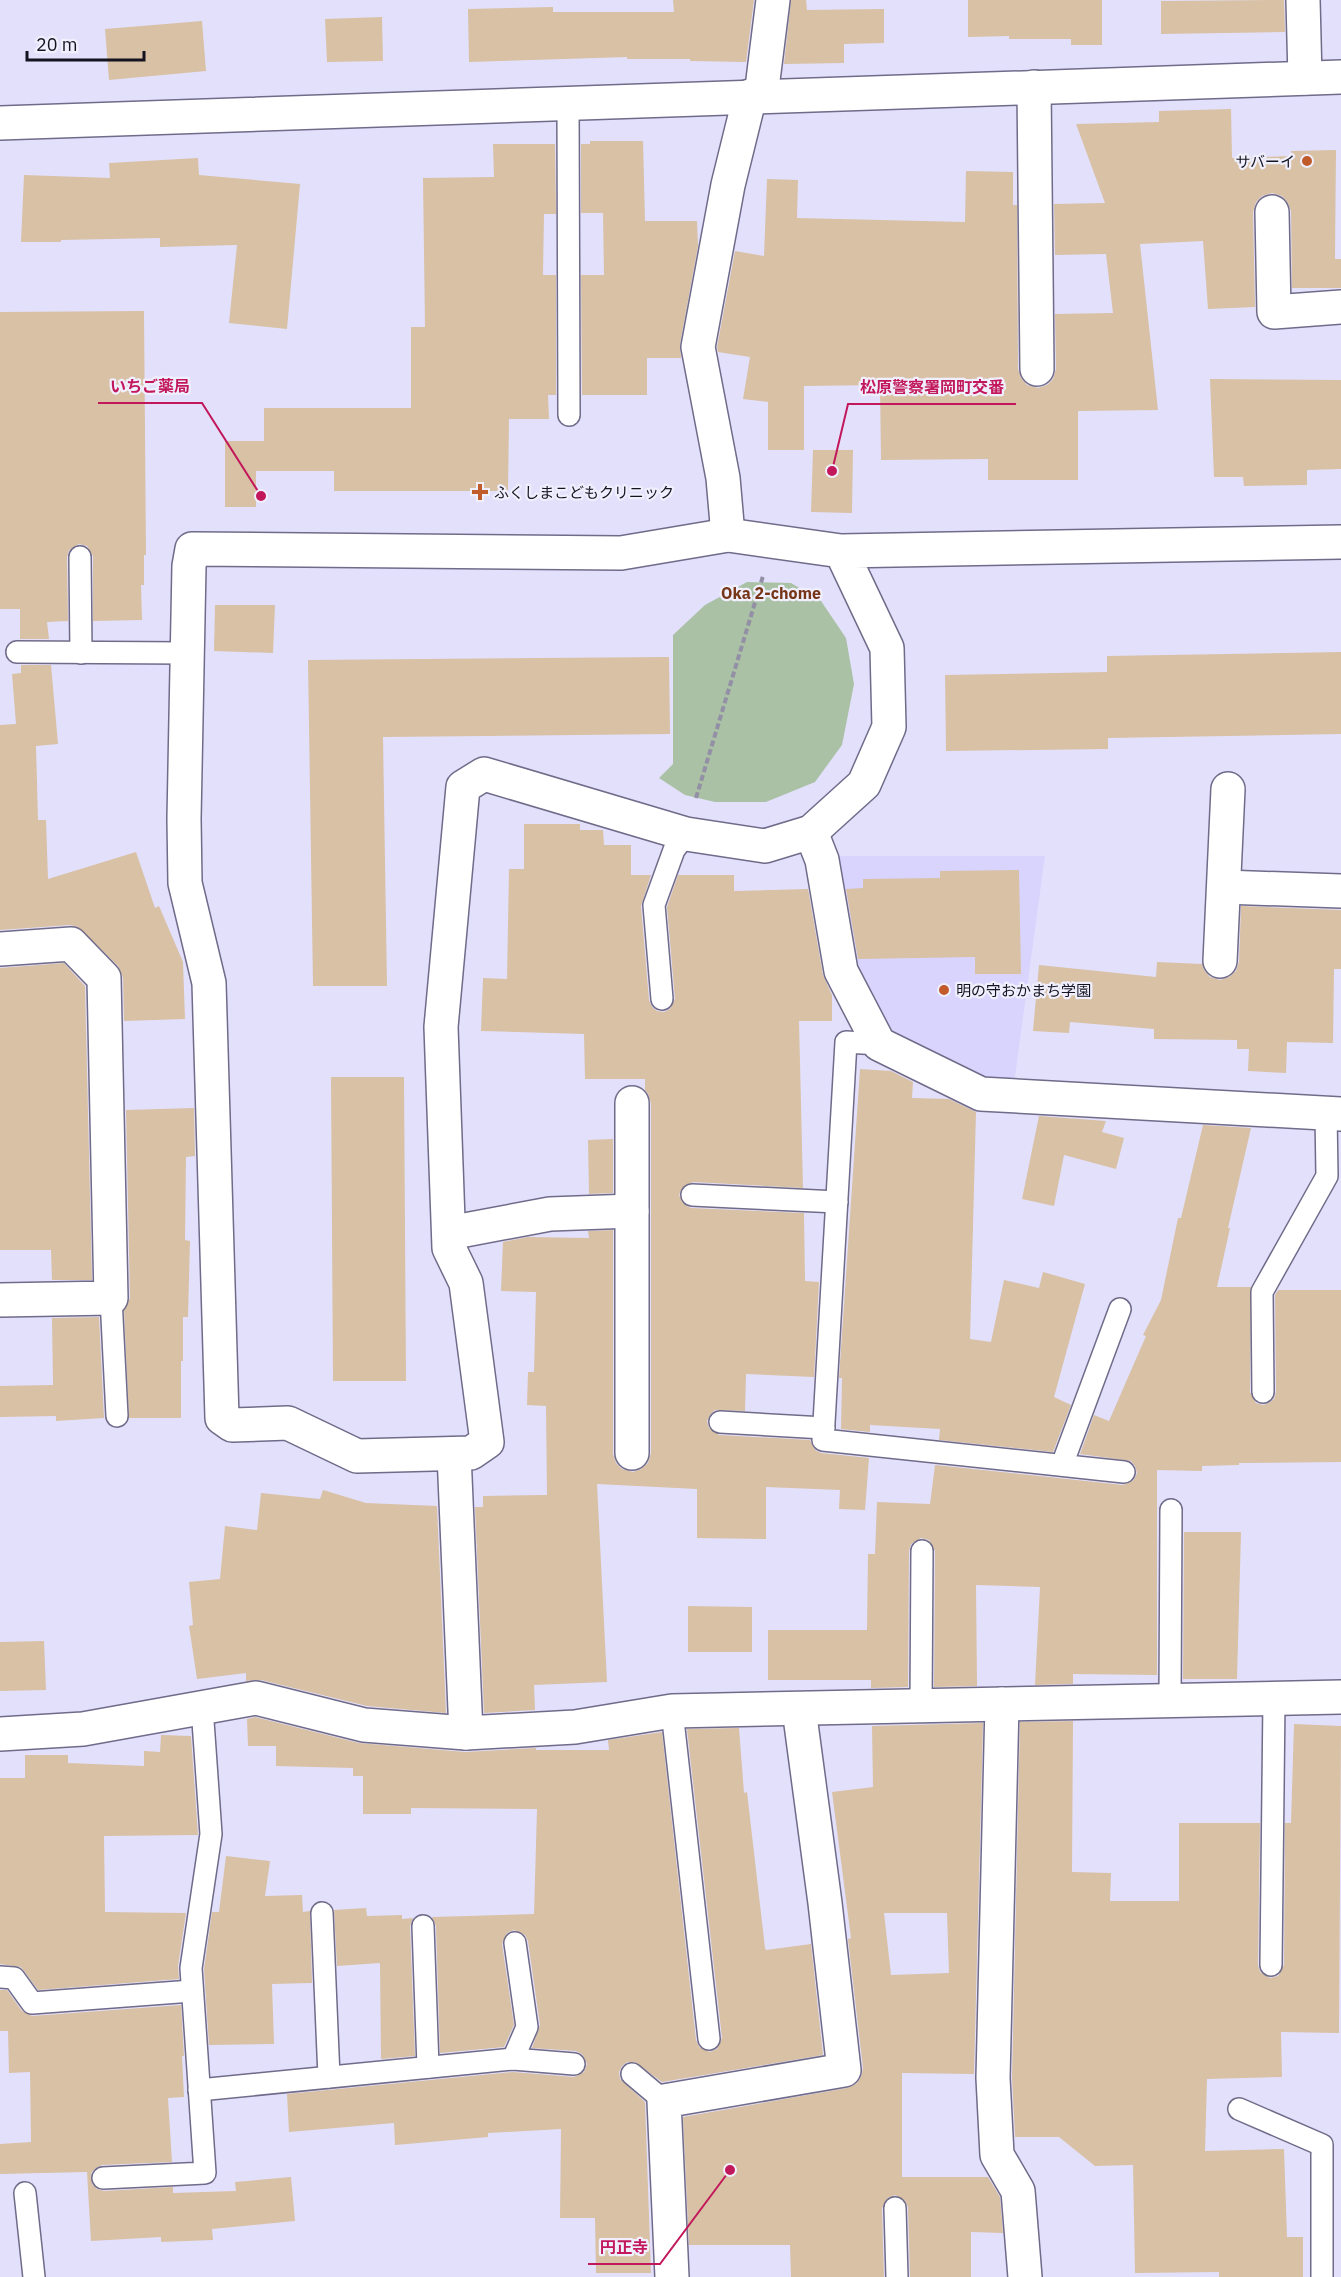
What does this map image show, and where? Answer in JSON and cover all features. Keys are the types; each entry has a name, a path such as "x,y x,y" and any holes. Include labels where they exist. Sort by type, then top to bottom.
{"street":[{"path":"728,535 723,478 698,347 728,185 756,96 773,0"},
{"path":"1303,0 1305,78"},
{"path":"0,123 1341,77"},
{"path":"1034,87 1036,369"},
{"path":"1272,212 1274,312 1341,307"},
{"path":"841,551 887,648 888,727 864,784 811,832 765,846 686,834 484,774 463,787 441,1027 449,1248 466,1283 487,1442 471,1453 357,1456 288,1423 232,1425 222,1418 208,983 185,883 187,653 189,566 192,549 621,553 728,535 841,551 1341,542"},
{"path":"1220,961 1228,789"},
{"path":"811,832 822,860 841,971 879,1044 981,1094 1333,1114"},
{"path":"1224,887 1341,891"},
{"path":"0,949 71,944 104,978 111,1298 0,1300"},
{"path":"632,1102 632,1453"},
{"path":"449,1233 550,1214 632,1211"},
{"path":"454,1454 466,1733"},
{"path":"0,1734 83,1729 256,1698 364,1725 466,1733 575,1727 672,1711 1341,1697"},
{"path":"1002,1704 993,2078 997,2155 1018,2191 1025,2277"},
{"path":"672,2277 664,2101 844,2070 800,1709"}],"lane":[{"path":"568,103 569,415"},
{"path":"80,557 81,653"},
{"path":"17,652 187,653"},
{"path":"662,999 654,905 674,850 686,834"},
{"path":"879,1044 846,1042 823,1440 1124,1472"},
{"path":"1263,1392 1262,1292 1327,1176 1333,1114"},
{"path":"692,1195 837,1202"},
{"path":"111,1298 117,1416"},
{"path":"1062,1465 1120,1309"},
{"path":"720,1422 824,1428"},
{"path":"1170,1701 1171,1510"},
{"path":"921,1706 922,1551"},
{"path":"1271,1965 1274,1699"},
{"path":"103,2178 205,2173 191,1968 211,1834 202,1707"},
{"path":"672,1711 709,2038"},
{"path":"322,1913 329,2078"},
{"path":"423,1926 428,2067"},
{"path":"513,2059 527,2027 515,1943"},
{"path":"0,1977 14,1978 32,2003 192,1991"},
{"path":"200,2090 513,2059 574,2064"},
{"path":"632,2074 664,2101"},
{"path":"1239,2109 1322,2145 1322,2277"},
{"path":"25,2193 34,2277"},
{"path":"896,2208 897,2277"}],"path":[{"path":"696,799 765,570"}],"shaded area":[{"name":"明の守おかまち学園","path":"830,856 1045,856 1014,1084 982,1081 877,1024 844,956"}],"green space":[{"path":"747,582 791,583 821,601 846,638 854,684 842,745 815,782 766,802 715,802 685,795 659,778 673,764 673,635 705,605"}],"building":[{"path":"673,0 754,0 746,62 627,59 627,57 469,62 468,9 553,7 553,12 674,12"},
{"path":"791,0 806,0 807,10 884,9 884,43 844,44 844,63 784,64"},
{"path":"968,0 1102,0 1102,45 1071,45 1071,39 968,37"},
{"path":"1284,0 1285,32 1161,34 1161,1"},
{"path":"382,17 383,61 327,62 325,19"},
{"path":"202,21 206,71 109,80 105,29"},
{"path":"1231,109 1232,158 1291,156 1291,151 1336,150 1335,259 1341,259 1341,288 1292,288 1291,211 1282,196 1272,193 1262,196 1256,202 1253,212 1255,307 1208,309 1203,241 1140,244 1158,410 1078,411 1078,480 988,480 988,459 881,460 880,385 804,386 804,450 768,450 768,402 743,399 750,357 718,352 717,347 735,251 764,256 767,179 798,180 797,218 965,222 966,171 1013,172 1013,205 1017,205 1018,369 1027,385 1038,388 1047,385 1053,379 1056,369 1055,314 1113,313 1106,254 1055,255 1054,204 1105,203 1076,124 1159,122 1159,111"},
{"path":"590,141 643,141 645,221 697,221 698,246 680,344 681,358 647,358 647,395 582,395 581,275 604,275 603,213 581,213 581,144 590,144"},
{"path":"493,144 555,144 556,214 544,214 543,275 556,275 556,395 548,395 549,419 509,419 508,491 334,491 334,471 256,471 256,507 225,507 225,441 264,441 264,408 411,408 411,327 425,327 423,178 494,177"},
{"path":"198,158 199,175 300,184 287,329 229,323 237,245 160,247 160,238 21,242 24,175 110,178 109,163"},
{"path":"144,311 146,555 144,555 144,585 141,585 142,620 93,621 93,556 87,546 79,544 69,550 67,557 68,621 47,622 49,639 20,639 20,609 0,609 0,312"},
{"path":"1210,379 1341,380 1341,469 1307,470 1307,485 1244,486 1243,477 1214,477"},
{"path":"813,450 853,450 852,513 811,512"},
{"path":"215,605 275,605 273,653 214,651"},
{"path":"1341,652 1341,734 1108,738 1108,749 946,751 945,675 1107,672 1107,656"},
{"path":"669,657 670,734 383,737 387,986 313,986 308,660"},
{"path":"21,665 51,665 58,744 36,746 38,820 46,820 48,879 136,852 155,908 159,906 183,962 185,1019 124,1021 123,978 118,966 78,927 70,925 0,930 0,725 16,724 12,674 21,673"},
{"path":"524,824 580,824 580,830 603,830 604,845 631,845 631,875 651,875 641,906 649,1000 657,1011 664,1012 670,1009 675,999 667,907 678,875 734,875 734,891 808,889 823,975 832,995 832,1021 799,1021 803,1188 693,1182 682,1188 679,1195 685,1205 691,1208 804,1213 805,1281 819,1282 814,1377 746,1374 745,1411 715,1410 707,1421 709,1428 719,1435 810,1440 815,1450 821,1453 869,1458 865,1510 839,1509 840,1490 766,1487 766,1539 697,1538 697,1489 597,1484 607,1682 534,1685 535,1710 484,1713 475,1507 483,1507 483,1496 547,1495 546,1406 527,1405 528,1372 534,1372 536,1292 501,1291 503,1242 528,1237 589,1238 588,1231 613,1230 613,1454 616,1463 622,1469 633,1472 648,1463 651,1453 651,1103 645,1090 645,1079 585,1079 584,1034 481,1031 483,978 507,979 509,869 524,869"},
{"path":"1019,870 1021,974 975,974 975,957 858,959 846,889 863,888 863,879 940,878 940,871"},
{"path":"1241,906 1341,910 1341,969 1334,969 1333,1043 1287,1042 1286,1073 1248,1071 1249,1049 1237,1049 1237,1040 1154,1039 1154,1029 1070,1022 1069,1033 1033,1031 1039,965 1156,977 1157,962 1202,964 1210,977 1220,980 1229,977 1236,971 1239,962"},
{"path":"64,963 85,986 92,1280 52,1280 51,1250 0,1250 0,968"},
{"path":"860,1069 891,1071 913,1082 912,1098 949,1099 976,1112 970,1339 991,1342 1004,1280 1039,1288 1043,1272 1085,1284 1054,1397 1071,1405 1053,1452 939,1440 940,1429 870,1425 870,1432 841,1429 842,1378 839,1378"},
{"path":"331,1077 404,1077 406,1381 333,1381"},
{"path":"194,1108 195,1156 186,1157 185,1240 190,1241 188,1317 183,1317 181,1418 129,1418 124,1310 130,1298 126,1110"},
{"path":"1039,1116 1106,1121 1102,1132 1124,1138 1116,1169 1064,1155 1054,1206 1022,1199"},
{"path":"1203,1125 1251,1128 1217,1287 1251,1287 1250,1392 1256,1403 1263,1405 1269,1403 1274,1399 1276,1392 1275,1295 1278,1290 1341,1290 1341,1462 1239,1463 1239,1465 1202,1466 1202,1471 1157,1470 1157,1675 1073,1674 1073,1684 1035,1685 1040,1587 976,1585 977,1686 934,1687 935,1551 929,1540 921,1538 911,1544 909,1551 908,1687 871,1688 871,1680 768,1680 768,1630 867,1630 868,1554 875,1554 877,1502 930,1504 935,1465 1123,1485 1134,1480 1137,1473 1131,1461 1080,1454 1094,1415 1109,1421 1146,1336 1143,1335 1161,1300 1178,1218 1181,1218"},
{"path":"613,1139 613,1193 589,1194 588,1140"},
{"path":"99,1317 104,1418 56,1421 56,1416 0,1417 0,1386 53,1385 52,1318"},
{"path":"323,1490 366,1503 437,1506 446,1713 367,1706 261,1680 246,1681 246,1673 197,1679 189,1626 193,1625 189,1582 220,1579 225,1526 257,1530 261,1493 320,1499"},
{"path":"1184,1532 1241,1532 1237,1679 1183,1679"},
{"path":"688,1606 752,1607 752,1652 688,1652"},
{"path":"44,1641 46,1690 0,1691 0,1642"},
{"path":"255,1717 359,1743 465,1752 536,1748 536,1750 609,1750 608,1740 662,1732 696,2040 699,2047 710,2052 717,2049 722,2038 687,1729 739,1728 744,1793 747,1792 765,1948 766,1950 811,1944 823,2055 662,2082 635,2062 627,2062 622,2066 619,2072 620,2079 645,2102 651,2273 596,2273 595,2218 560,2218 561,2129 488,2133 488,2137 395,2145 394,2123 289,2132 287,2094 513,2072 574,2077 584,2072 587,2064 582,2054 576,2051 532,2048 540,2025 528,1941 525,1935 514,1930 507,1933 502,1944 514,2025 504,2047 440,2053 436,1926 432,1917 534,1914 537,1809 411,1808 411,1814 363,1814 363,1776 353,1776 353,1768 276,1766 276,1746 248,1746 247,1719"},
{"path":"1073,1721 1072,1872 1111,1873 1110,1901 1179,1901 1179,1823 1260,1823 1258,1965 1260,1972 1270,1978 1278,1976 1284,1965 1285,1823 1291,1823 1294,1724 1341,1726 1339,2033 1281,2032 1282,2077 1207,2079 1205,2151 1284,2149 1287,2237 1303,2237 1303,2277 1219,2277 1219,2272 1135,2273 1133,2165 1095,2166 1059,2137 1015,2137 1012,2078 1020,1722"},
{"path":"983,1723 974,2074 902,2073 902,2177 988,2177 1000,2197 1003,2233 971,2232 971,2277 910,2277 908,2207 905,2201 895,2195 888,2198 882,2208 884,2277 791,2277 790,2245 689,2245 683,2117 847,2088 856,2084 861,2077 863,2068 848,1939 851,1938 832,1792 873,1787 872,1726","holes":["884,1913 947,1913 949,1973 891,1975"]},
{"path":"161,1735 191,1736 198,1835 104,1836 105,1912 186,1913 178,1966 179,1979 38,1990 21,1967 0,1964 0,1778 25,1778 25,1755 68,1755 68,1763 144,1766 144,1751 160,1752"},
{"path":"226,1856 270,1861 265,1896 302,1895 303,1912 310,1911 312,1983 272,1984 274,2044 209,2045 204,1969 212,1912 219,1912"},
{"path":"366,1908 367,1916 402,1915 402,1919 413,1918 410,1926 415,2056 381,2059 380,1963 337,1966 334,1910"},
{"path":"0,1990 7,1990 22,2011 32,2016 181,2005 184,2097 168,2098 172,2162 102,2165 91,2173 92,2184 104,2191 173,2187 173,2193 236,2191 235,2182 291,2177 295,2221 212,2229 213,2240 161,2242 161,2237 91,2241 87,2172 0,2174 0,2144 31,2142 30,2072 9,2073 8,2031 0,2031"}],"place":[{"name":"サバーイ","path":"1307,161"},
{"name":"松原警察署岡町交番","path":"832,471"},
{"name":"ふくしまこどもクリニック","path":"480,492"},
{"name":"いちご薬局","path":"261,496"},
{"name":"明の守おかまち学園","path":"944,990"},
{"name":"円正寺","path":"730,2170"}],"district":[{"name":"Oka 2-chome","path":"771,593"}]}
